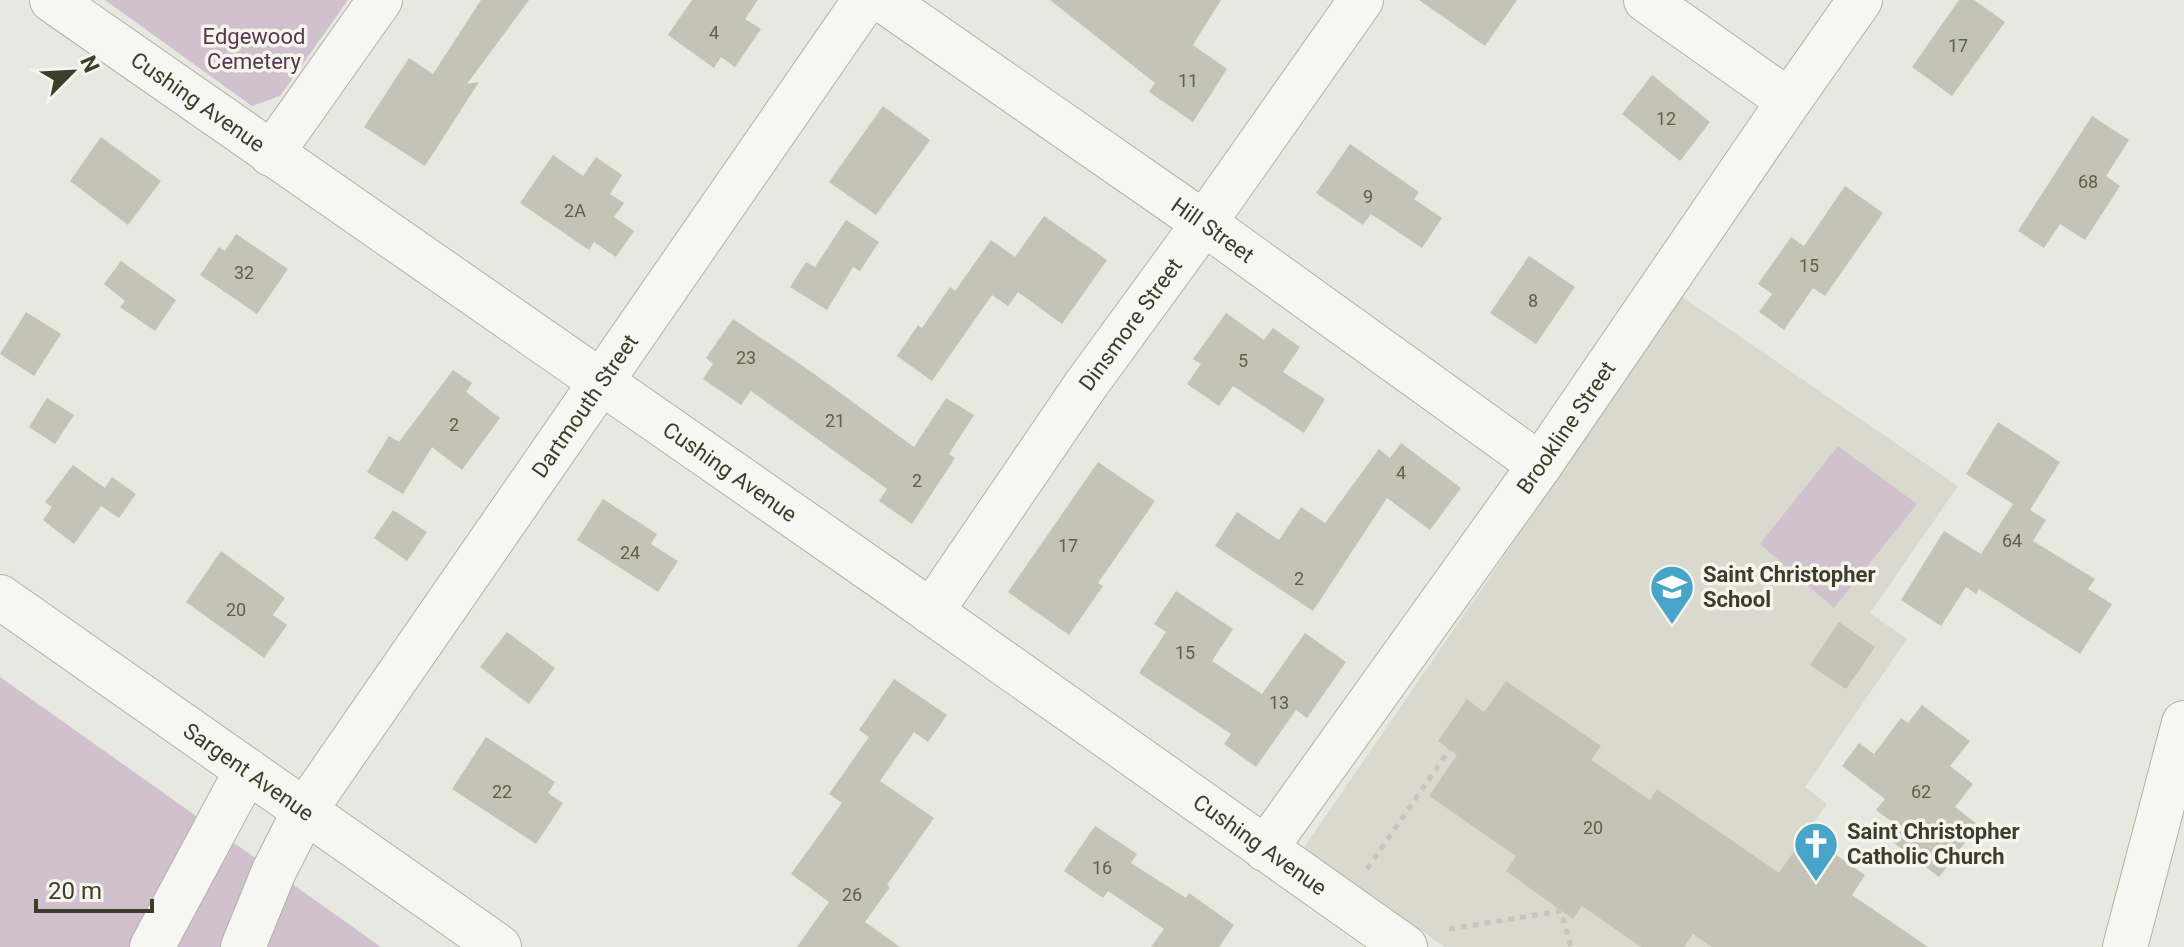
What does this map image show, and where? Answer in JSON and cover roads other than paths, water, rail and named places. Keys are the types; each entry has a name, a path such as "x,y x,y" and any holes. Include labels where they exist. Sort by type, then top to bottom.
{"street":[{"name":"Cushing Avenue","path":"52,0 931,612 1405,947"},
{"path":"271,154 380,0"},
{"name":"Dartmouth Street","path":"243,947 274,871 305,810 865,0"},
{"name":"Hill Street","path":"883,0 1204,223 1540,465"},
{"name":"Dinsmore Street","path":"931,612 1085,386 1361,0"},
{"path":"1646,0 1789,101"},
{"name":"Brookline Street","path":"1265,849 1540,465 1860,0"},
{"name":"Sargent Avenue","path":"0,597 499,947"},
{"path":"2125,947 2184,723"},
{"path":"152,947 247,770"}],"place":[{"name":"Saint Christopher School","path":"1672,626"},
{"name":"Saint Christopher Catholic Church","path":"1816,883"}],"park label":[{"name":"Edgewood Cemetery","path":"254,48"}]}
